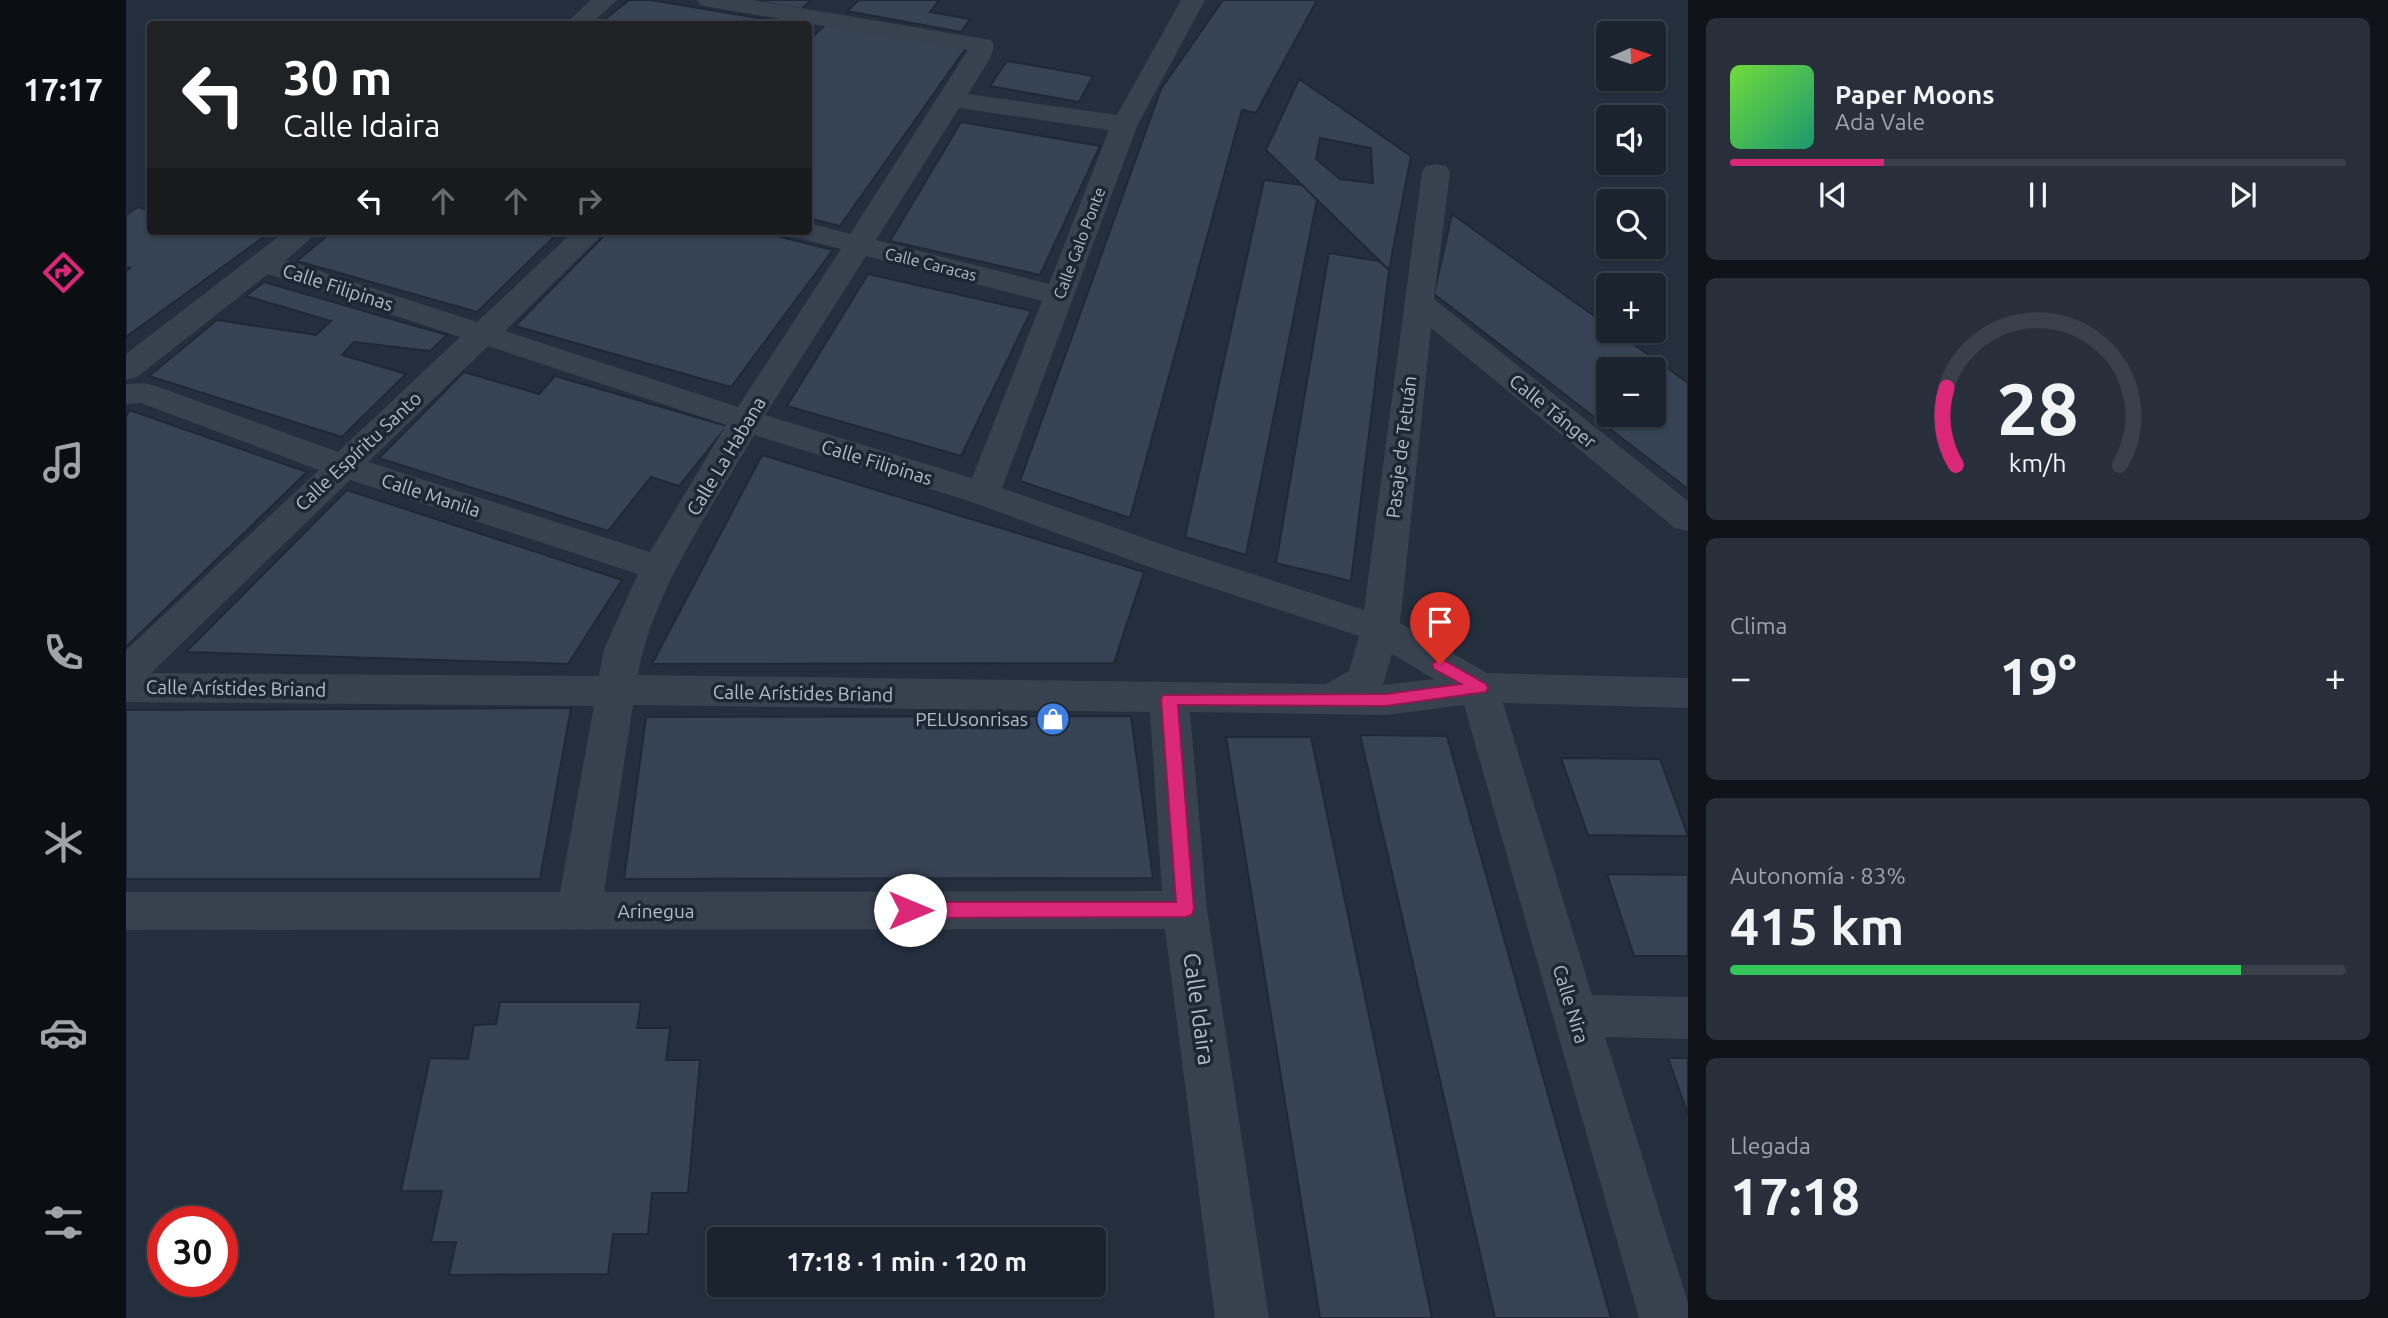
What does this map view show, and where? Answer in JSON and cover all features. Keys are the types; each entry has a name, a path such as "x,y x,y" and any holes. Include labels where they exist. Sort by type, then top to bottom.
{"street":[{"path":"580,21 605,0"},
{"path":"709,0 817,14"},
{"name":"Calle Galo Ponte","path":"981,493 990,478 1125,124 1193,0"},
{"name":"Calle La Habana","path":"579,911 623,649 659,568 746,421 856,244 978,57 982,45 817,14"},
{"path":"951,99 1125,124"},
{"name":"Pasaje de Tetuán","path":"1329,699 1366,680 1380,629 1436,172"},
{"name":"Calle Caracas","path":"812,233 1058,296"},
{"path":"126,370 299,235"},
{"name":"Calle Espíritu Santo","path":"126,673 587,235"},
{"name":"Calle Filipinas","path":"263,262 746,421 981,493 1171,561 1380,629 1480,688"},
{"name":"Calle Tánger","path":"1418,302 1688,519"},
{"name":"Calle Manila","path":"126,394 144,393 342,466 659,568"},
{"name":"Calle Arístides Briand","path":"126,687 1386,700 1480,688 1688,693"},
{"name":"Calle Nira","path":"1480,688 1488,725 1666,1318"},
{"name":"Calle Idaira","path":"1169,699 1185,909 1242,1318"},
{"name":"Arinegua","path":"126,911 1185,909"},
{"path":"1574,1015 1688,1018"}],"building":[{"path":"629,0 651,0 775,21 603,21"},
{"path":"750,0 811,0 802,9"},
{"path":"859,0 939,0 930,12 970,19 961,32 847,11"},
{"path":"1223,0 1317,0 1256,113 1242,110 1130,518 1020,481 1161,89"},
{"path":"826,24 966,48 840,226 812,219 812,37"},
{"path":"1007,61 1093,76 1079,102 990,86"},
{"path":"1299,79 1411,156 1389,270 1266,150","holes":["1320,138 1371,148 1373,183 1340,179 1316,159"]},
{"path":"961,122 1100,146 1040,275 890,241"},
{"path":"1264,180 1302,185 1317,200 1246,555 1185,537"},
{"path":"138,207 147,210 147,235 266,235 126,337 126,271 130,268 126,267 126,215"},
{"path":"1452,214 1596,317 1596,343 1632,343 1652,357 1596,357 1596,418 1434,294"},
{"path":"328,235 556,235 477,312 297,261"},
{"path":"605,235 773,235 833,250 731,387 515,326"},
{"path":"1329,253 1379,261 1389,270 1351,581 1276,563"},
{"path":"868,274 1031,311 961,456 787,406"},
{"path":"264,282 447,335 430,351 354,342 342,355 406,374 342,437 149,376 217,320 316,335 331,321 246,296"},
{"path":"1666,367 1688,383 1688,489 1607,427 1666,427"},
{"path":"464,372 539,394 555,376 727,426 679,486 651,477 608,531 379,458"},
{"path":"129,410 307,472 126,647 126,417"},
{"path":"762,455 1144,572 1114,663 652,664"},
{"path":"347,490 622,580 568,664 186,652"},
{"path":"571,708 540,879 126,879 126,710"},
{"path":"1131,716 1153,878 624,879 646,717"},
{"path":"1360,735 1447,736 1611,1318 1495,1318"},
{"path":"1226,737 1311,737 1432,1318 1320,1318"},
{"path":"1561,758 1660,759 1688,836 1588,835"},
{"path":"1607,874 1688,875 1688,956 1634,956"},
{"path":"500,1002 641,1002 637,1028 670,1028 666,1060 700,1060 688,1193 652,1193 648,1234 613,1234 608,1274 449,1275 456,1242 431,1242 442,1191 401,1191 430,1058 468,1059 474,1025 496,1024"},
{"path":"1668,1058 1688,1058 1688,1115"}],"place":[{"name":"PELUsonrisas","path":"1053,719"}],"route":[{"path":"910,910 1185,909 1169,699 1386,700 1480,688 1440,664"}]}
